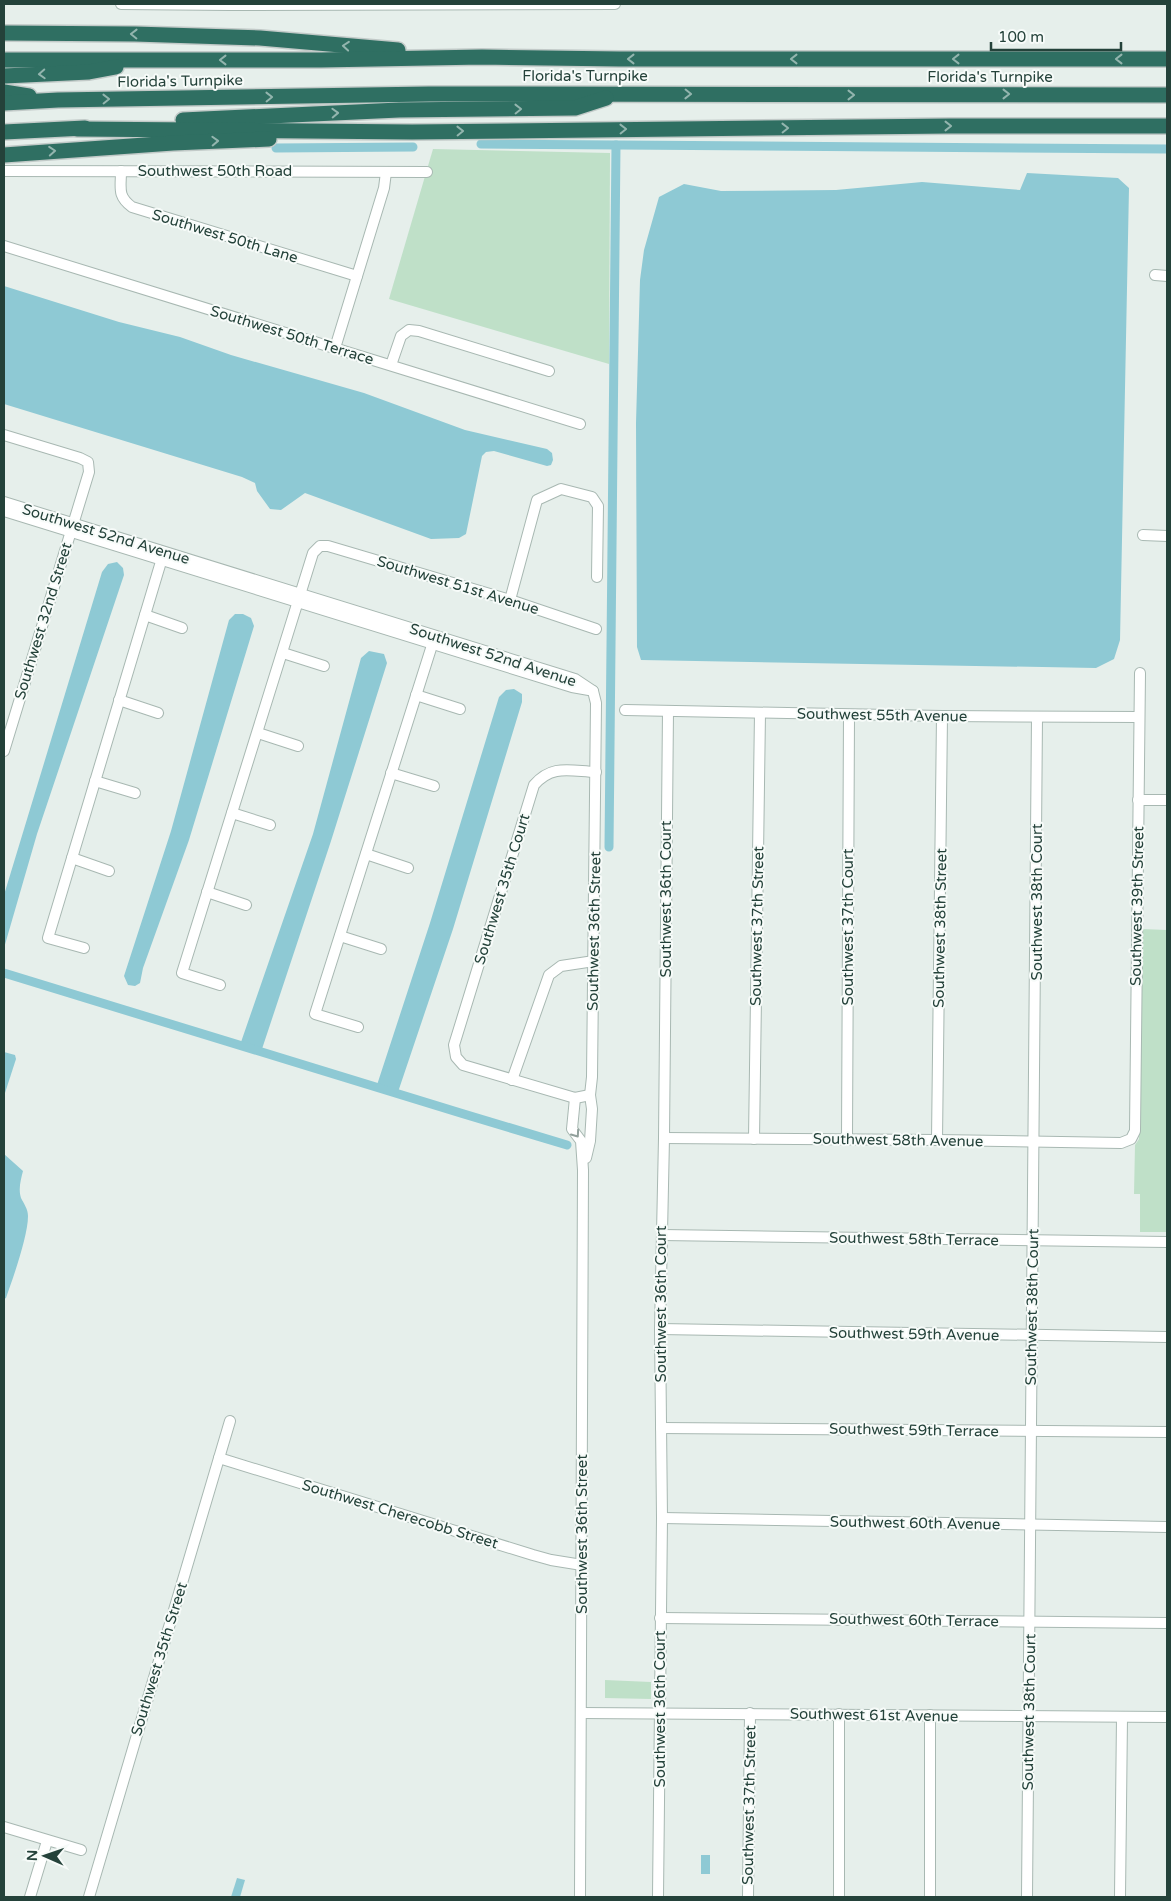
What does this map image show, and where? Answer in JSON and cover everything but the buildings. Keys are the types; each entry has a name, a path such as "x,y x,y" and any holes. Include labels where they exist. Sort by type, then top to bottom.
{"highway":[{"path":"4,33 135,34 260,38 482,57"},
{"name":"Florida's Turnpike","path":"4,60 482,57 618,59 1167,59"},
{"path":"4,76 89,72 159,60"},
{"path":"4,92 58,100"},
{"path":"4,132 209,118 371,111 575,108 622,93"},
{"name":"Florida's Turnpike","path":"4,103 58,100 429,94 1167,95"},
{"path":"77,128 412,132 950,126 1167,126"},
{"path":"4,155 172,143 366,136 412,132"}],"street":[{"path":"121,4 615,4"},
{"name":"Southwest 50th Road","path":"4,171 427,172"},
{"name":"Southwest 50th Lane","path":"122,171 120,193 124,201 132,207 357,276"},
{"path":"335,348 384,188 386,172"},
{"name":"Southwest 50th Terrace","path":"4,246 580,424"},
{"path":"1155,275 1167,276"},
{"path":"391,366 401,336 408,330 419,331 549,371"},
{"name":"Southwest 32nd Street","path":"4,435 80,458 88,462 89,472 4,750"},
{"path":"510,600 537,500 561,489 592,497 598,506 596,577"},
{"name":"Southwest 52nd Avenue","path":"4,502 71,528"},
{"name":"Southwest 52nd Avenue","path":"4,511 71,528 433,640 575,679 593,691"},
{"path":"1143,535 1167,536"},
{"name":"Southwest 51st Avenue","path":"300,599 313,553 320,546 328,546 510,600 596,628"},
{"path":"84,948 48,938 163,556"},
{"path":"220,985 182,972 300,599"},
{"path":"145,616 182,628"},
{"path":"358,1027 315,1014 433,640"},
{"path":"283,653 324,666"},
{"name":"Southwest 39th Street","path":"1131,1139 1135,1131 1140,672"},
{"name":"Southwest 36th Street","path":"584,1170 590,1141 592,1109 590,1095 592,1077 596,772 596,702 593,691"},
{"path":"416,695 460,709"},
{"path":"119,700 158,712"},
{"name":"Southwest 55th Avenue","path":"625,710 849,715 1139,716"},
{"name":"Southwest 36th Court","path":"658,1897 662,1518 660,1329 664,1138 668,711"},
{"path":"4,713 14,716"},
{"name":"Southwest 37th Street","path":"754,1139 760,713"},
{"name":"Southwest 37th Court","path":"847,1139 849,715"},
{"name":"Southwest 38th Street","path":"938,1140 942,716"},
{"name":"Southwest 38th Court","path":"1027,1897 1030,1431 1036,1143 1037,717"},
{"path":"258,733 298,746"},
{"name":"Southwest 35th Court","path":"512,1080 463,1065 456,1057 454,1045 534,785 542,775 553,771 596,772"},
{"path":"391,773 434,786"},
{"path":"95,781 135,793"},
{"path":"1138,800 1167,800"},
{"path":"232,813 270,825"},
{"path":"366,854 408,868"},
{"path":"72,858 109,871"},
{"path":"207,892 246,905"},
{"path":"340,936 381,949"},
{"path":"590,1095 575,1098 512,1080 549,975 561,966 594,962"},
{"name":"Southwest 36th Street","path":"575,1098 572,1129 581,1141 584,1170 580,1897"},
{"path":"573,1111 583,1115 590,1125"},
{"name":"Southwest 58th Avenue","path":"664,1138 938,1140 1036,1143 1121,1143 1131,1139"},
{"name":"Southwest 58th Terrace","path":"662,1235 1167,1242"},
{"name":"Southwest 59th Avenue","path":"660,1329 1167,1337"},
{"name":"Southwest 35th Street","path":"89,1897 230,1421"},
{"name":"Southwest 59th Terrace","path":"661,1428 1167,1432"},
{"name":"Southwest Cherecobb Street","path":"219,1458 533,1555 582,1565"},
{"name":"Southwest 60th Avenue","path":"662,1518 1167,1527"},
{"name":"Southwest 60th Terrace","path":"660,1618 1167,1622"},
{"name":"Southwest 61st Avenue","path":"581,1713 1167,1717"},
{"name":"Southwest 37th Street","path":"748,1897 750,1713"},
{"path":"839,1897 840,1714"},
{"path":"930,1715 930,1897"},
{"path":"1120,1897 1122,1717"},
{"path":"4,1827 81,1850"},
{"path":"30,1897 47,1841"}],"green space":[{"path":"433,149 610,153 609,364 389,299"},
{"path":"1142,929 1167,930 1166,1232 1140,1232 1140,1194 1134,1194 1135,1145 1139,1139"},
{"path":"605,1680 651,1682 651,1699 605,1698"}],"water":[{"path":"1027,173 1118,178 1129,188 1120,640 1114,659 1096,668 641,660 637,647 636,423 640,280 644,250 659,197 684,184 721,191 836,190 922,182 1020,190"},
{"path":"4,286 119,322 180,337 231,355 364,393 465,430 547,449 552,453 553,460 551,465 547,466 494,451 486,452 482,456 466,534 459,538 431,539 305,493 281,510 270,509 257,491 255,483 242,477 4,404"},
{"path":"117,562 123,568 124,575 37,834 4,948 4,895 102,572 108,564"},
{"path":"235,614 243,614 251,618 254,626 189,840 143,968 140,983 135,986 128,985 124,976 171,831 229,620"},
{"path":"369,651 384,654 387,663 331,841 261,1052 240,1045 313,834 361,658"},
{"path":"514,689 522,694 522,702 453,929 397,1095 376,1088 430,923 499,697 506,690"},
{"path":"4,1052 15,1055 16,1059 4,1096"},
{"path":"4,1154 23,1171 20,1195 27,1209 28,1216 20,1257 6,1298 4,1299"},
{"path":"701,1855 710,1855 710,1874 701,1874"},
{"path":"237,1878 245,1880 240,1897 231,1897"}],"waterway":[{"path":"481,144 1167,149"},
{"path":"609,847 616,145"},
{"path":"276,148 413,147"},
{"path":"4,973 567,1145"}]}
